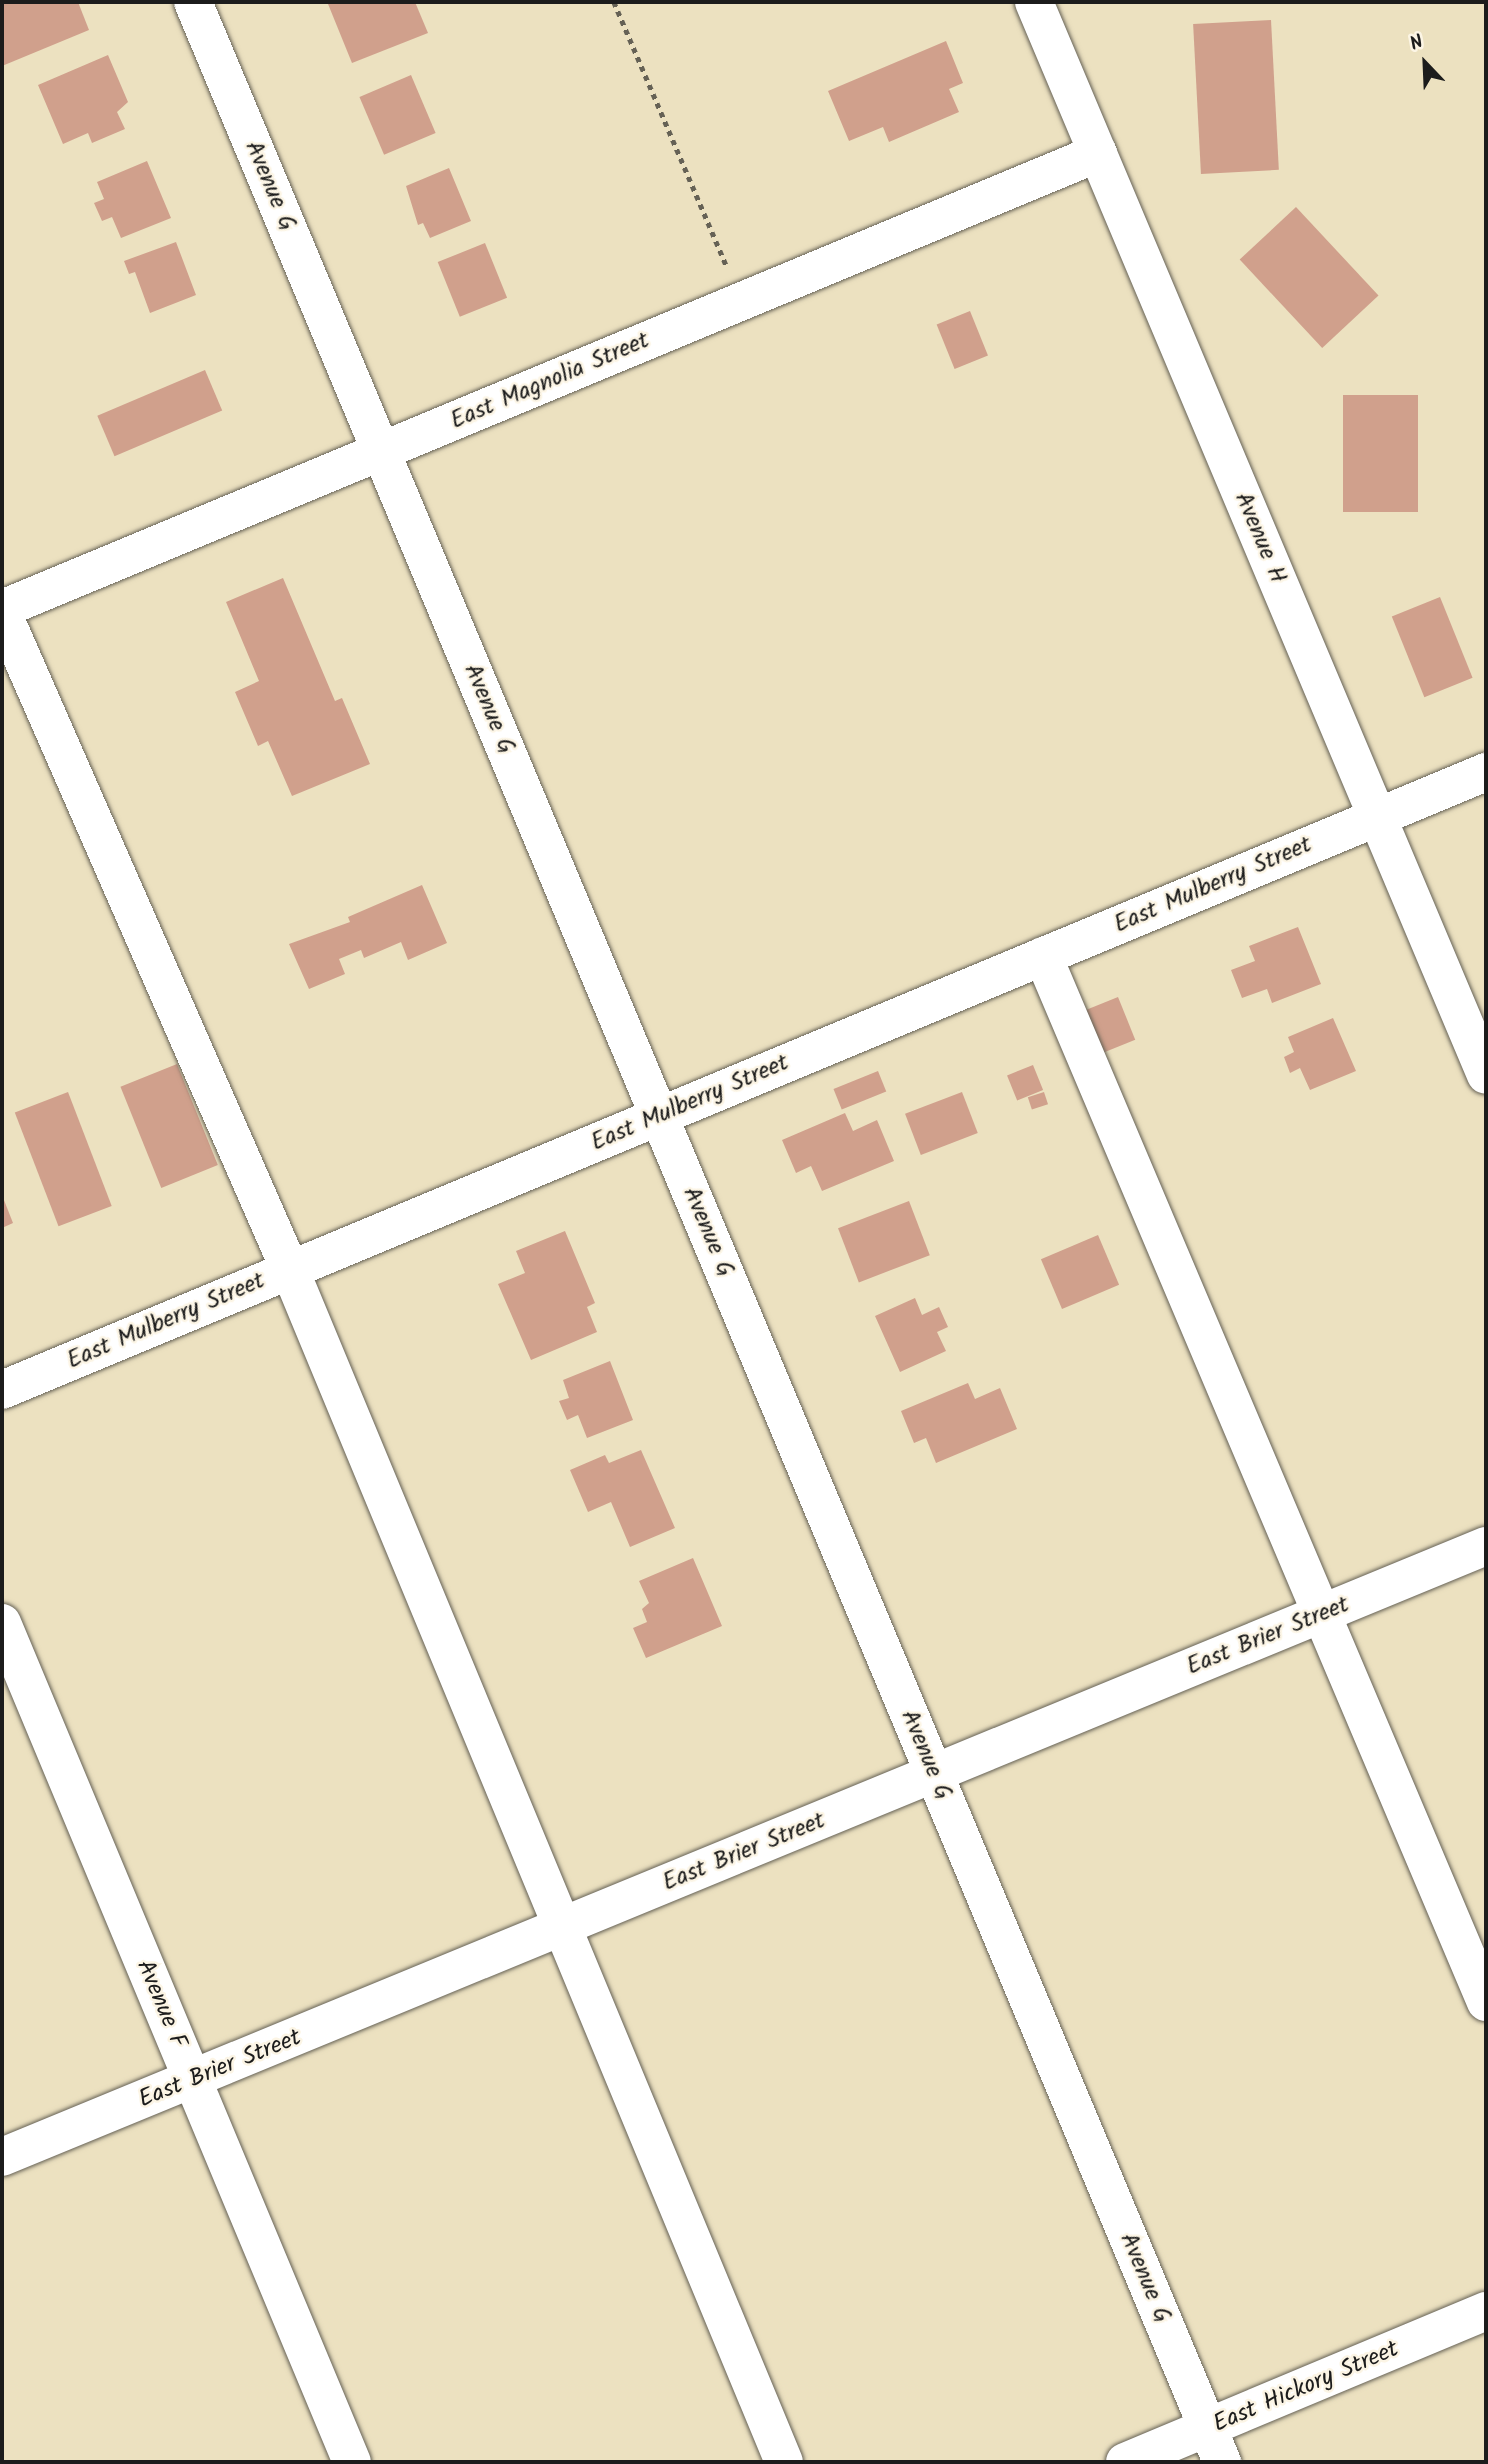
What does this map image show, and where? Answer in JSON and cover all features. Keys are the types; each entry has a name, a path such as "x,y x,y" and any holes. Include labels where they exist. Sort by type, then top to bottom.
{"street":[{"name":"Avenue G","path":"193,2 1222,2462"},
{"name":"Avenue H","path":"1034,2 1486,1075"},
{"name":"East Magnolia Street","path":"2,611 1098,153"},
{"path":"2,611 290,1270 784,2462"},
{"name":"East Mulberry Street","path":"2,1390 1486,772"},
{"path":"1043,956 1486,2002"},
{"name":"East Brier Street","path":"2,2157 1486,1546"},
{"name":"Avenue F","path":"2,1623 352,2462"},
{"name":"East Hickory Street","path":"1125,2462 1486,2311"}],"path":[{"path":"614,2 741,302"}],"building":[{"path":"2,2 78,2 89,30 2,66"},
{"path":"415,2 428,33 352,63 328,4"},
{"path":"1271,20 1279,170 1201,174 1193,24"},
{"path":"946,41 963,83 949,89 959,112 889,142 883,127 849,141 828,91"},
{"path":"108,55 128,102 117,112 125,129 92,143 88,133 63,144 38,85"},
{"path":"411,75 436,133 384,155 359,97"},
{"path":"147,161 171,218 121,238 112,217 102,221 94,203 104,199 97,182"},
{"path":"449,168 471,221 430,238 423,223 418,225 406,186"},
{"path":"1296,207 1379,295 1322,348 1240,260"},
{"path":"176,242 196,295 150,313 135,272 129,274 124,261"},
{"path":"485,243 507,298 460,317 438,262"},
{"path":"970,311 988,356 955,369 937,324"},
{"path":"205,370 222,411 114,456 97,416"},
{"path":"1343,395 1418,395 1418,512 1343,512"},
{"path":"283,578 335,701 342,698 370,764 292,796 268,741 258,746 235,692 259,681 226,602"},
{"path":"1440,597 1473,678 1424,697 1392,616"},
{"path":"422,885 447,943 408,960 401,942 364,958 361,950 339,959 345,974 309,989 289,944 350,922 348,917"},
{"path":"1298,927 1321,984 1272,1003 1267,989 1242,998 1231,970 1255,961 1249,946"},
{"path":"1118,997 1135,1040 1096,1055 1079,1013"},
{"path":"1333,1018 1356,1071 1310,1090 1300,1068 1290,1073 1284,1057 1294,1052 1288,1037"},
{"path":"177,1064 218,1165 161,1188 120,1087"},
{"path":"1033,1065 1043,1090 1017,1101 1007,1075"},
{"path":"878,1071 886,1091 842,1109 833,1089"},
{"path":"68,1092 112,1206 59,1226 15,1112"},
{"path":"962,1092 978,1133 921,1155 905,1114"},
{"path":"1044,1092 1048,1104 1032,1110 1028,1097"},
{"path":"845,1113 853,1131 877,1120 894,1161 822,1191 811,1166 796,1173 782,1140"},
{"path":"2,1195 13,1223 2,1228"},
{"path":"909,1201 930,1255 859,1282 838,1228"},
{"path":"565,1231 595,1303 587,1307 597,1332 531,1360 498,1284 525,1273 516,1251"},
{"path":"1098,1235 1119,1285 1062,1309 1041,1259"},
{"path":"915,1298 922,1315 939,1307 948,1327 937,1332 946,1351 900,1372 875,1316"},
{"path":"610,1361 633,1420 587,1438 578,1415 567,1420 559,1401 569,1398 563,1380"},
{"path":"968,1383 975,1399 1000,1388 1017,1429 936,1463 926,1438 914,1443 901,1411"},
{"path":"641,1450 675,1528 630,1547 611,1502 588,1512 570,1470 605,1455 609,1463"},
{"path":"693,1558 722,1626 646,1658 633,1628 647,1622 642,1609 649,1603 639,1581"}]}
